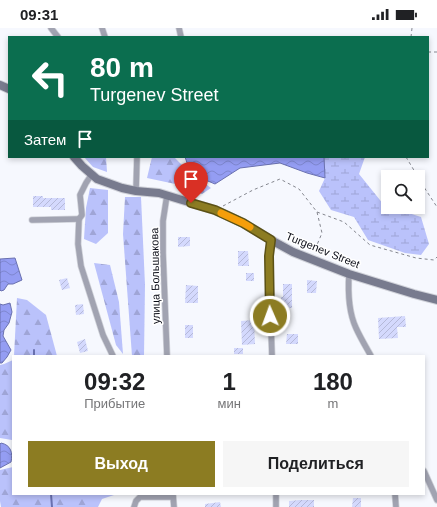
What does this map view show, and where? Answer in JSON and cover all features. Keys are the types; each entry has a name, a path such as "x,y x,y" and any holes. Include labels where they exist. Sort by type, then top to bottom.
{"street":[{"path":"51,28 57,36"},
{"name":"Turgenev Street","path":"75,158 97,178 122,188 159,193 215,210 243,223 293,252 310,259 349,274 437,300"},
{"path":"136,191 137,158"},
{"path":"92,174 80,194 82,215 79,219 78,244 81,266 103,335 113,355"},
{"name":"улица Большакова","path":"166,355 163,221 167,195"},
{"path":"32,220 79,219"},
{"path":"271,240 269,267 272,355"},
{"path":"349,274 348,286 355,327 370,355"},
{"path":"425,473 437,500"},
{"path":"276,495 276,507"},
{"path":"395,495 396,507"},
{"path":"134,507 136,500 140,497 173,496 174,507"}],"path":[{"path":"407,158 414,170"},
{"path":"215,210 253,190 280,179 299,189 317,212 322,233 310,259"},
{"path":"425,188 437,207"},
{"path":"317,212 344,222 370,245 416,258 434,260 437,257"}],"green space":[{"path":"85,158 106,158 107,172 93,167"},
{"path":"152,158 175,158 187,170 211,188 202,194 180,185 147,178"},
{"path":"324,158 365,158 359,174 381,201 381,214 412,214 421,217 429,244 421,255 405,253 368,240 354,217 331,210 319,191 325,178"},
{"path":"90,188 108,190 108,233 96,244 84,239 86,208"},
{"path":"125,197 141,197 145,285 144,355 132,355 123,234"},
{"path":"94,263 110,265 119,302 123,354 116,345"},
{"path":"17,298 27,300 46,315 57,355 14,355"},
{"path":"12,360 12,440 0,438 0,365"},
{"path":"12,467 12,495 114,495 102,499 98,507 1,507 0,470"}],"water":[{"path":"185,158 324,158 325,178 280,163 240,168 215,184 191,174"},
{"path":"15,258 22,280 13,284 8,284 4,290 1,291 0,259"},
{"path":"10,303 12,312 3,336 11,350 2,363 0,363 0,304 3,305"},
{"path":"1,443 9,448 12,456 11,462 0,468 0,444"}],"building":[{"path":"33,196 43,196 43,198 65,198 65,210 51,210 51,207 33,207"},
{"path":"178,237 190,237 190,246 178,247"},
{"path":"238,251 248,251 249,266 238,266"},
{"path":"246,273 254,273 254,281 246,281"},
{"path":"67,278 70,288 62,290 59,280"},
{"path":"307,280 317,281 316,293 307,293"},
{"path":"283,284 292,284 292,308 281,307"},
{"path":"186,285 198,286 198,303 185,303"},
{"path":"83,304 84,314 76,315 75,305"},
{"path":"405,316 406,327 397,327 398,338 379,339 378,318"},
{"path":"254,320 255,344 242,345 241,321"},
{"path":"185,325 193,325 193,338 185,338"},
{"path":"287,334 298,334 298,344 286,344"},
{"path":"85,339 88,351 80,353 77,342"},
{"path":"234,348 243,348 243,354 234,354"},
{"path":"353,498 361,498 361,507 352,507"},
{"path":"314,500 314,507 289,507 289,501"},
{"path":"220,502 221,507 205,507 205,504"}],"waterway":[{"path":"34,350 34,355"},
{"path":"51,495 52,507"}],"slow traffic":[{"path":"221,213 250,227"}],"route":[{"path":"191,203 215,210 243,223 271,240 269,256 270,316"}]}
